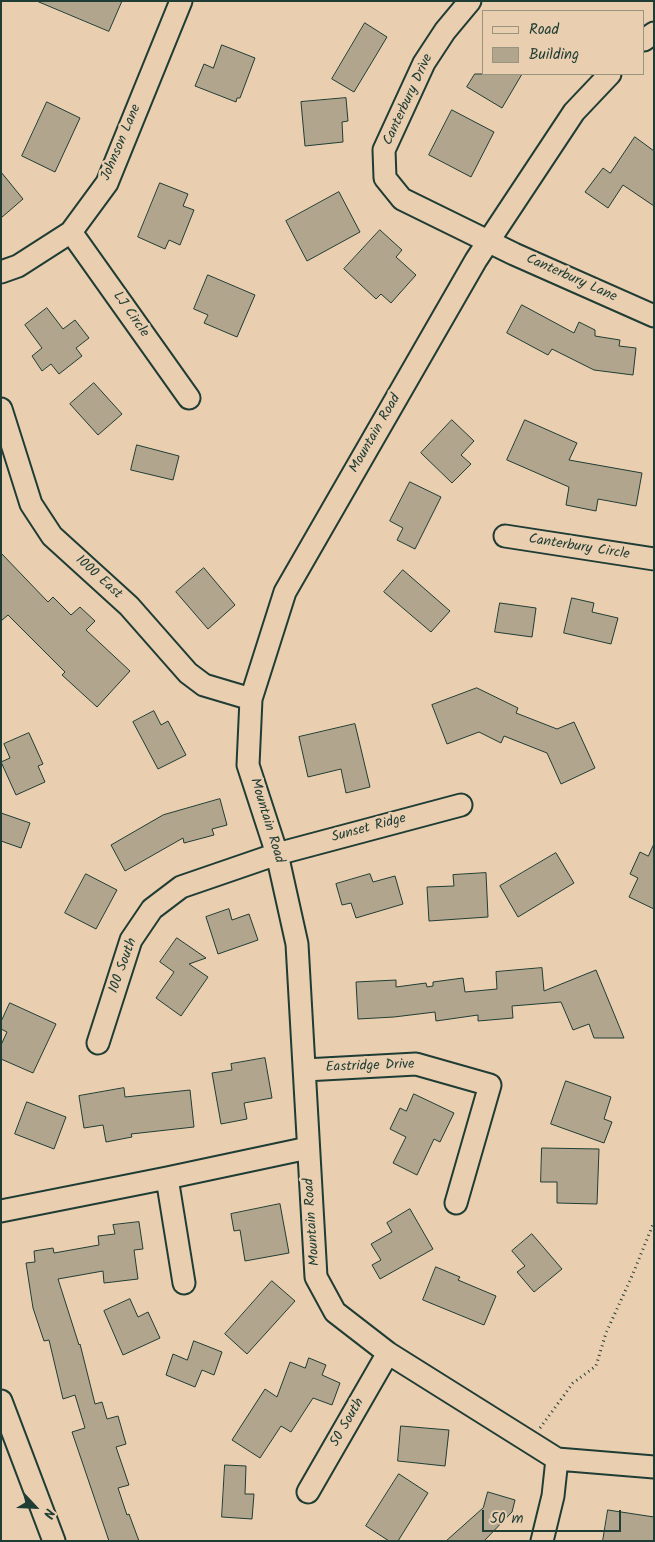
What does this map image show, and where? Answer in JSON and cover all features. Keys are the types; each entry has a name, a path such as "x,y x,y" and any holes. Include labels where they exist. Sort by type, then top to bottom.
{"street":[{"name":"Johnson Lane","path":"1,272 18,266 71,232 107,183 182,1"},
{"name":"Canterbury Drive","path":"470,1 445,31 424,63 384,150 385,178 402,199 489,241"},
{"name":"Mountain Road","path":"557,1459 388,1353 335,1312 316,1277 297,944 277,854 248,765 251,699 285,592 476,260 574,112 609,75"},
{"name":"LJ Circle","path":"71,232 189,398"},
{"name":"Canterbury Lane","path":"489,241 654,316"},
{"name":"1000 East","path":"3,418 31,504 52,536 129,606 188,673 204,686 251,699"},
{"name":"Canterbury Circle","path":"505,536 654,559"},
{"name":"Sunset Ridge","path":"277,854 461,805"},
{"name":"100 South","path":"98,1043 131,940 152,909 181,887 277,854"},
{"name":"Eastridge Drive","path":"305,1070 416,1064 490,1085 456,1202"},
{"path":"1,1210 308,1148"},
{"path":"167,1178 184,1283"},
{"name":"50 South","path":"308,1492 388,1353"},
{"path":"1,1401 54,1541"},
{"path":"542,1541 552,1496 557,1459 654,1467"}],"path":[{"path":"530,1442 573,1383 596,1366 606,1333 654,1222"}],"building":[{"path":"37,1 122,1 109,31"},
{"path":"365,23 387,37 354,92 332,79"},
{"path":"222,45 255,58 240,98 237,98 236,102 195,86 204,64 213,68"},
{"path":"475,74 521,75 502,108 467,87"},
{"path":"346,98 348,121 342,122 343,142 305,146 301,102"},
{"path":"47,102 80,118 55,172 22,156"},
{"path":"452,110 494,132 471,177 429,155"},
{"path":"635,137 654,151 654,206 623,185 608,208 585,192 603,168 610,173"},
{"path":"1,172 23,199 1,218"},
{"path":"160,183 188,194 183,206 194,210 180,245 169,240 165,249 138,237"},
{"path":"339,192 360,232 307,261 286,221"},
{"path":"380,230 402,250 396,257 416,275 391,303 381,294 376,299 344,269"},
{"path":"208,275 255,295 237,337 204,323 208,315 194,309"},
{"path":"522,305 574,333 579,322 595,330 595,336 620,340 619,346 636,348 633,375 594,370 552,349 548,355 507,333"},
{"path":"47,308 63,329 75,320 89,338 76,348 82,356 59,374 51,364 42,371 32,356 42,348 25,325"},
{"path":"94,383 122,414 98,435 70,404"},
{"path":"452,420 474,441 461,455 471,464 452,483 421,453"},
{"path":"525,420 577,443 569,460 642,473 636,506 598,499 596,511 566,505 569,487 507,460"},
{"path":"137,445 179,456 173,480 131,470"},
{"path":"410,482 441,497 415,549 397,540 403,528 390,521"},
{"path":"1,553 48,602 53,597 71,615 80,607 95,621 86,630 130,671 97,707 62,675 65,672 8,615 1,621"},
{"path":"204,568 235,605 208,629 176,592"},
{"path":"403,570 450,611 431,632 384,592"},
{"path":"572,598 594,603 592,612 618,618 611,644 564,633"},
{"path":"500,603 536,608 532,637 495,632"},
{"path":"477,688 518,708 516,713 557,729 574,722 595,768 561,784 547,753 504,736 501,743 479,732 447,744 432,705"},
{"path":"154,711 161,725 168,721 186,755 158,769 133,722"},
{"path":"355,724 370,787 346,793 341,769 308,777 299,737"},
{"path":"29,733 43,764 38,766 45,782 16,795 1,762 10,758 4,744"},
{"path":"220,799 227,825 212,829 214,835 184,843 183,838 125,871 111,845 163,815"},
{"path":"1,813 30,823 21,848 1,841"},
{"path":"654,844 654,909 629,897 638,878 630,874 640,852 648,856"},
{"path":"556,853 574,883 518,917 500,886"},
{"path":"486,873 488,917 429,921 427,887 454,886 453,875"},
{"path":"86,874 117,890 96,929 65,913"},
{"path":"370,874 373,882 395,876 403,904 356,918 351,903 342,905 336,884"},
{"path":"229,909 232,920 249,914 258,940 218,954 206,917"},
{"path":"177,938 206,958 189,964 208,977 181,1016 156,998 174,972 160,962"},
{"path":"542,968 544,991 596,970 624,1038 594,1038 589,1024 573,1030 561,1002 512,1006 513,1018 478,1021 478,1015 436,1021 435,1012 358,1019 356,982 396,980 396,987 426,983 427,987 433,986 433,982 463,978 465,992 497,989 496,972"},
{"path":"10,1003 56,1024 33,1073 1,1059 1,1045 7,1032 1,1029 1,1022"},
{"path":"265,1058 272,1098 244,1103 247,1119 221,1124 212,1073 232,1070 231,1064"},
{"path":"566,1081 611,1097 604,1119 612,1122 604,1143 551,1124"},
{"path":"124,1088 125,1097 190,1090 194,1127 131,1134 132,1137 106,1142 103,1125 84,1128 79,1096"},
{"path":"414,1094 454,1113 440,1142 434,1139 417,1175 393,1163 406,1137 390,1129 400,1108 406,1111"},
{"path":"27,1102 66,1117 54,1149 15,1134"},
{"path":"542,1148 599,1149 597,1204 557,1203 557,1182 541,1182"},
{"path":"280,1204 289,1253 245,1261 240,1230 234,1231 231,1214"},
{"path":"410,1209 433,1249 380,1279 372,1265 381,1260 371,1244 392,1232 387,1223"},
{"path":"139,1222 143,1249 134,1250 138,1279 104,1283 103,1271 58,1279 80,1344 95,1404 102,1402 107,1419 118,1416 126,1444 116,1447 129,1485 118,1488 127,1515 129,1514 139,1541 109,1541 72,1432 85,1428 75,1395 63,1399 49,1340 44,1341 33,1308 26,1263 35,1262 34,1251 53,1248 54,1253 99,1245 98,1236 115,1234 113,1225"},
{"path":"532,1234 562,1269 534,1292 517,1272 525,1266 512,1251"},
{"path":"436,1267 460,1277 458,1280 496,1296 484,1325 423,1300"},
{"path":"272,1281 295,1301 247,1354 225,1334"},
{"path":"130,1299 138,1317 148,1312 160,1338 123,1355 104,1311"},
{"path":"194,1341 222,1352 214,1375 202,1370 195,1387 166,1375 173,1354 187,1360"},
{"path":"309,1358 326,1365 322,1375 340,1383 332,1405 313,1398 291,1432 281,1426 260,1458 232,1440 265,1389 277,1397 290,1362 305,1368"},
{"path":"401,1426 449,1430 445,1466 398,1461"},
{"path":"225,1465 246,1466 245,1494 254,1494 252,1519 222,1517"},
{"path":"399,1474 428,1493 398,1541 389,1541 366,1526"},
{"path":"488,1492 515,1500 512,1512 484,1541 446,1541 483,1508"},
{"path":"608,1510 654,1517 654,1541 603,1541"}]}
